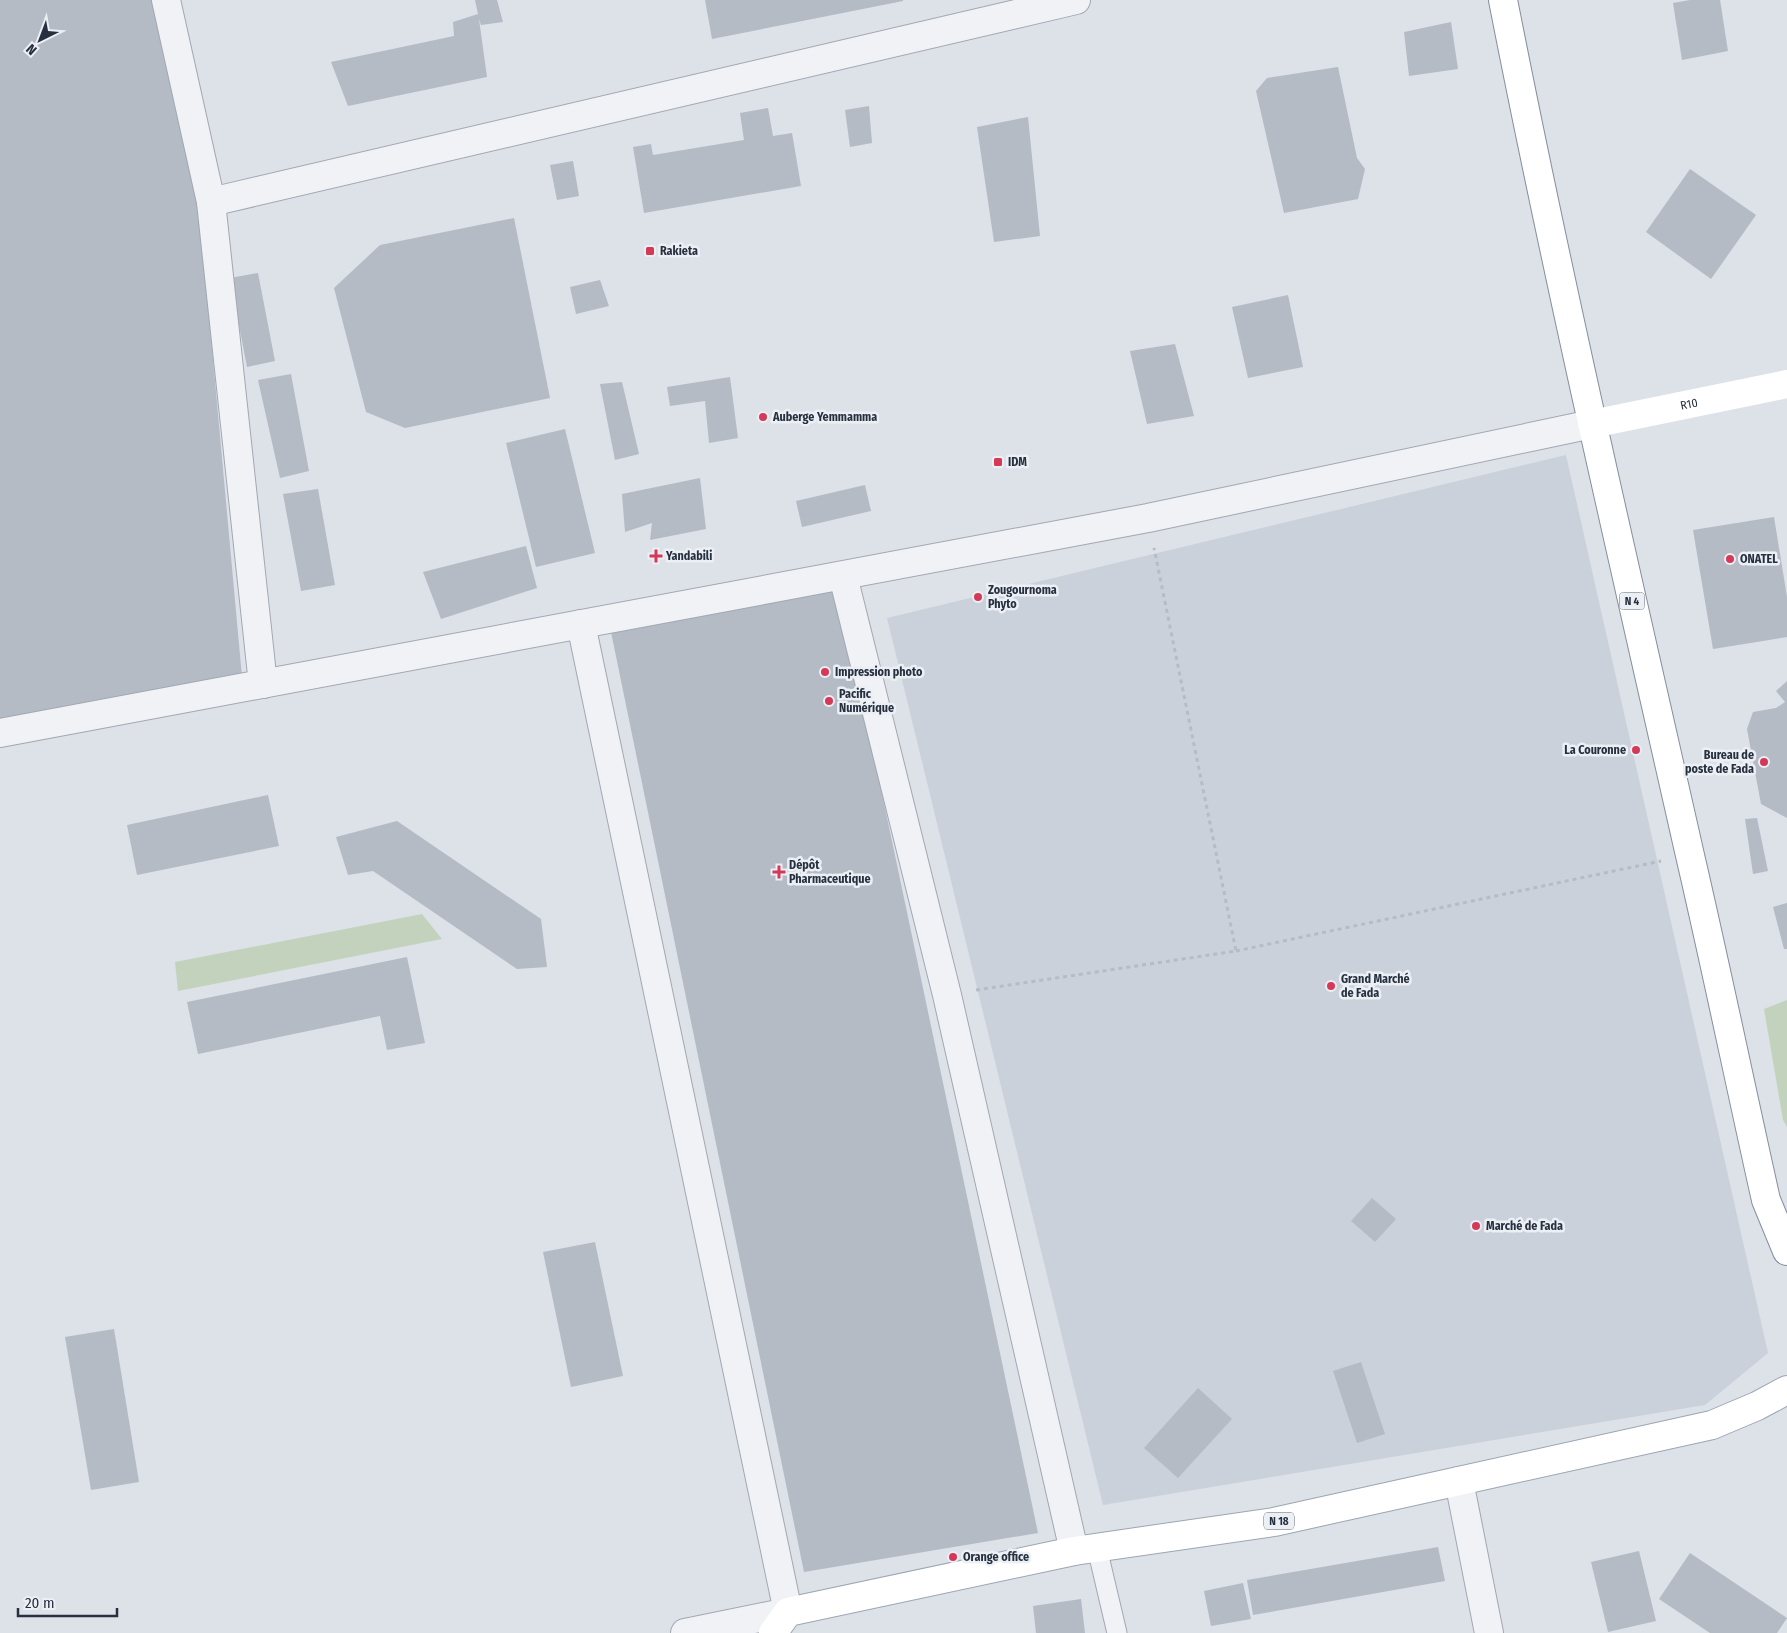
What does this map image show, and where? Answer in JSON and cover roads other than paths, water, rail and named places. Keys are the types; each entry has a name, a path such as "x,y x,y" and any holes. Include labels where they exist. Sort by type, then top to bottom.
{"main road":[{"name":"N 4","path":"1503,0 1532,149 1592,424 1766,1200 1787,1251"},
{"name":"R10","path":"1592,424 1787,384"},
{"name":"N 18","path":"780,1622 1085,1550 1274,1522 1712,1425 1757,1406 1787,1390"}],"street":[{"path":"166,0 211,202 263,684"},
{"path":"211,202 1076,0"},
{"path":"0,733 1148,518 1592,424"},
{"path":"843,576 1085,1550"},
{"path":"581,624 780,1622 685,1633"},
{"path":"1459,1481 1489,1633"}],"lane":[{"path":"1085,1550 1117,1633"}],"place":[{"name":"Rakieta","path":"650,251"},
{"name":"Auberge Yemmamma","path":"763,417"},
{"name":"IDM","path":"998,462"},
{"name":"Yandabili","path":"656,556"},
{"name":"ONATEL","path":"1730,559"},
{"name":"Zougournoma Phyto","path":"978,597"},
{"name":"Impression photo","path":"825,672"},
{"name":"Pacific Numérique","path":"829,701"},
{"name":"La Couronne","path":"1636,750"},
{"name":"Bureau de poste de Fada","path":"1764,762"},
{"name":"Dépôt Pharmaceutique","path":"779,872"},
{"name":"Grand Marché de Fada","path":"1331,986"},
{"name":"Marché de Fada","path":"1476,1226"},
{"name":"Orange office","path":"953,1557"}]}
